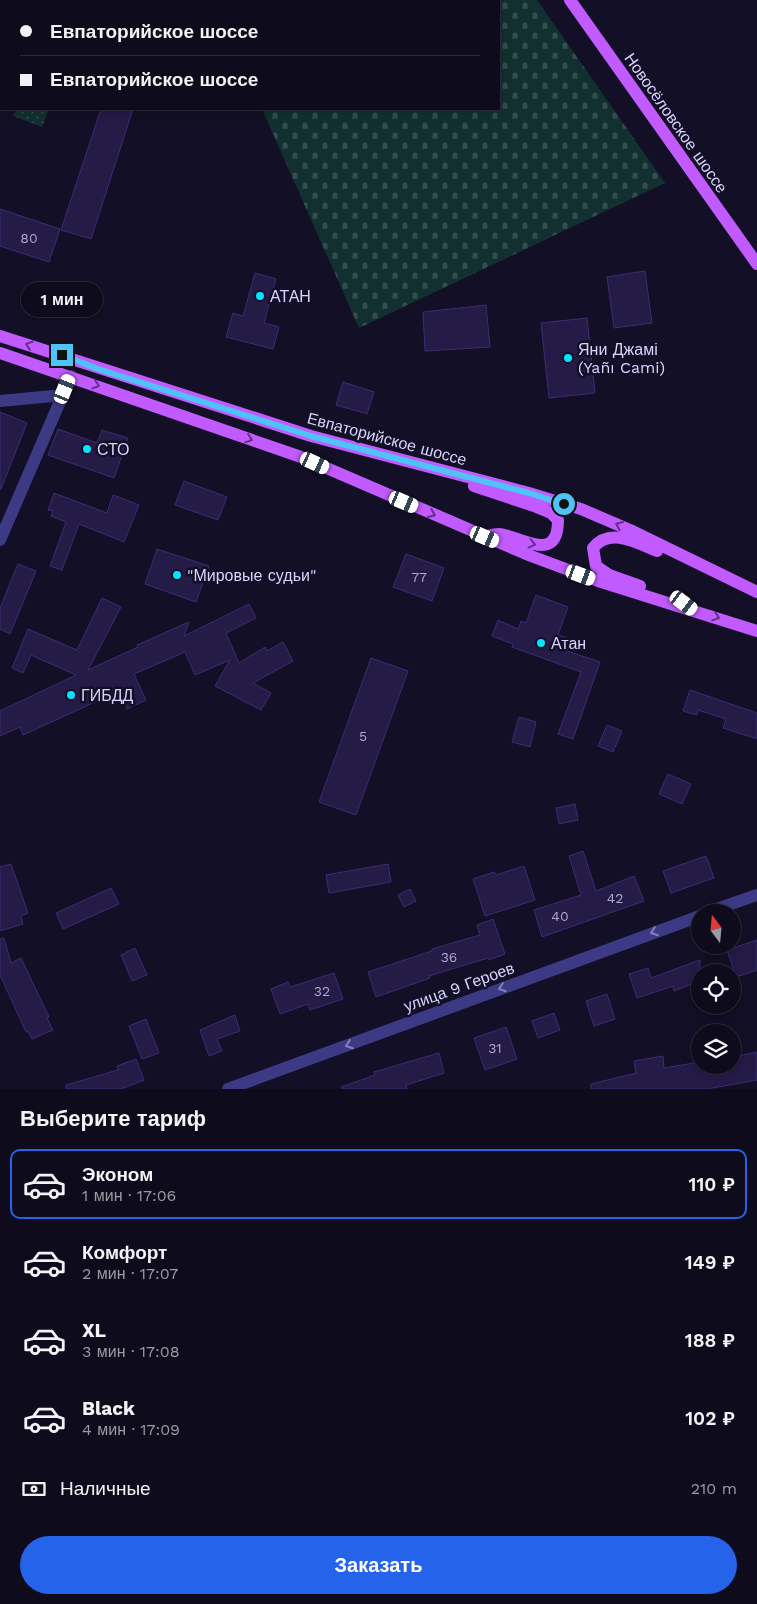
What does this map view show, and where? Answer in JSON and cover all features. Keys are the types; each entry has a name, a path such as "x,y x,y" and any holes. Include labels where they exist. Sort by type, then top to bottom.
{"main road":[{"name":"Новосёловское шоссе","path":"570,0 757,264"},
{"name":"Евпаторийское шоссе","path":"0,336 311,436 529,493 581,509 630,530 757,592"},
{"path":"0,353 301,457 485,537 598,582 694,610 757,631"},
{"path":"454,474 470,485 552,513 558,520 558,530 554,538 542,546 532,545 513,537 497,534 485,537"},
{"path":"694,610 675,596 609,575 596,566 593,548 599,541 614,537 629,540 688,567 720,573"}],"street":[{"path":"0,540 70,376"},
{"path":"0,401 63,395"},
{"path":"731,904 757,895"},
{"name":"улица 9 Героев","path":"228,1089 691,919"}],"green space":[{"path":"500,0 537,0 665,183 359,328 262,110 500,110"},
{"path":"16,110 49,110 42,127 13,116"}],"building":[{"path":"101,110 133,110 91,239 61,230"},
{"path":"0,209 60,229 49,262 0,246"},
{"path":"645,271 652,323 614,328 607,277"},
{"name":"АТАН","path":"255,273 276,279 264,323 279,327 273,349 226,337 233,313 243,316"},
{"path":"486,305 490,347 425,351 423,312"},
{"name":"Яни Джамі (Yañı Cami)","path":"587,318 595,393 549,398 541,323"},
{"path":"343,382 374,392 367,414 336,405"},
{"path":"0,412 27,423 1,489 0,489"},
{"name":"СТО","path":"58,429 97,443 102,430 128,438 114,478 48,455"},
{"path":"184,481 227,497 218,520 175,505"},
{"path":"54,493 107,513 113,495 139,505 124,542 79,524 62,570 50,566 66,522 51,516 53,511 48,510"},
{"name":"\"Мировые судьи\"","path":"157,549 209,566 196,602 145,584"},
{"path":"406,554 444,568 432,601 393,587"},
{"path":"18,564 36,571 10,634 0,629 0,608"},
{"path":"536,595 568,607 558,635 571,639 567,651 600,662 573,739 558,734 581,672 512,647 513,644 492,636 498,620 518,629 521,621 526,623"},
{"path":"102,598 121,607 88,670 138,647 137,645 189,622 184,636 249,604 256,618 226,633 239,663 265,647 267,651 283,642 293,661 253,683 271,693 261,710 215,686 230,660 195,675 185,652 134,674 146,700 127,709 119,691 23,735 20,727 0,736 0,711 76,675 31,655 23,673 12,668 28,629 77,650"},
{"path":"371,658 408,671 356,815 319,802"},
{"path":"690,690 757,713 757,739 723,728 726,719 698,710 697,715 683,711"},
{"path":"519,717 536,722 530,747 512,742"},
{"path":"607,725 622,731 613,752 598,746"},
{"path":"668,774 691,784 682,804 659,794"},
{"path":"575,804 578,820 559,824 556,808"},
{"path":"583,851 596,891 634,876 644,901 542,937 534,910 581,895 569,856"},
{"path":"706,856 714,878 671,893 663,871"},
{"path":"11,864 28,913 21,916 23,924 0,931 0,867"},
{"path":"388,864 391,882 329,893 326,875"},
{"path":"524,866 535,900 485,916 473,879 494,872 496,875"},
{"path":"111,888 119,904 63,929 56,913"},
{"path":"410,889 416,901 404,907 398,895"},
{"path":"493,919 505,954 429,976 430,978 376,997 368,972 432,951 432,949 480,935 477,925"},
{"path":"4,938 11,963 21,958 49,1017 47,1018 53,1030 32,1039 28,1031 26,1032 0,975 0,939"},
{"path":"757,940 757,970 741,975 741,964 732,964 728,954 741,954 741,945"},
{"path":"135,948 147,975 132,981 121,955"},
{"path":"700,960 700,964 691,964 691,984 674,991 673,986 637,998 629,974 648,968 651,978"},
{"path":"334,973 343,999 310,1010 308,1004 280,1014 271,989 288,982 290,987"},
{"path":"607,994 615,1019 594,1026 586,1001"},
{"path":"554,1013 560,1030 538,1038 532,1021"},
{"path":"235,1015 240,1031 217,1039 222,1051 209,1056 200,1030"},
{"path":"146,1019 159,1053 142,1059 129,1026"},
{"path":"506,1027 517,1059 485,1070 474,1038"},
{"path":"757,1052 757,1080 707,1089 591,1089 591,1084 636,1073 634,1061 663,1056 664,1068 691,1064 691,1074 741,1074 741,1055"},
{"path":"439,1053 444,1073 406,1085 407,1089 342,1089 341,1087 375,1075 374,1072"},
{"path":"136,1059 144,1080 121,1089 66,1089 66,1085 118,1070 117,1066"}],"place":[{"name":"АТАН","path":"260,296"},
{"name":"Яни Джамі (Yañı Cami)","path":"568,358"},
{"name":"СТО","path":"87,449"},
{"name":"\"Мировые судьи\"","path":"177,575"},
{"name":"Атан","path":"541,643"},
{"name":"ГИБДД","path":"71,695"}],"route":[{"path":"62,355 98,369 311,436 529,493 564,504"}]}
